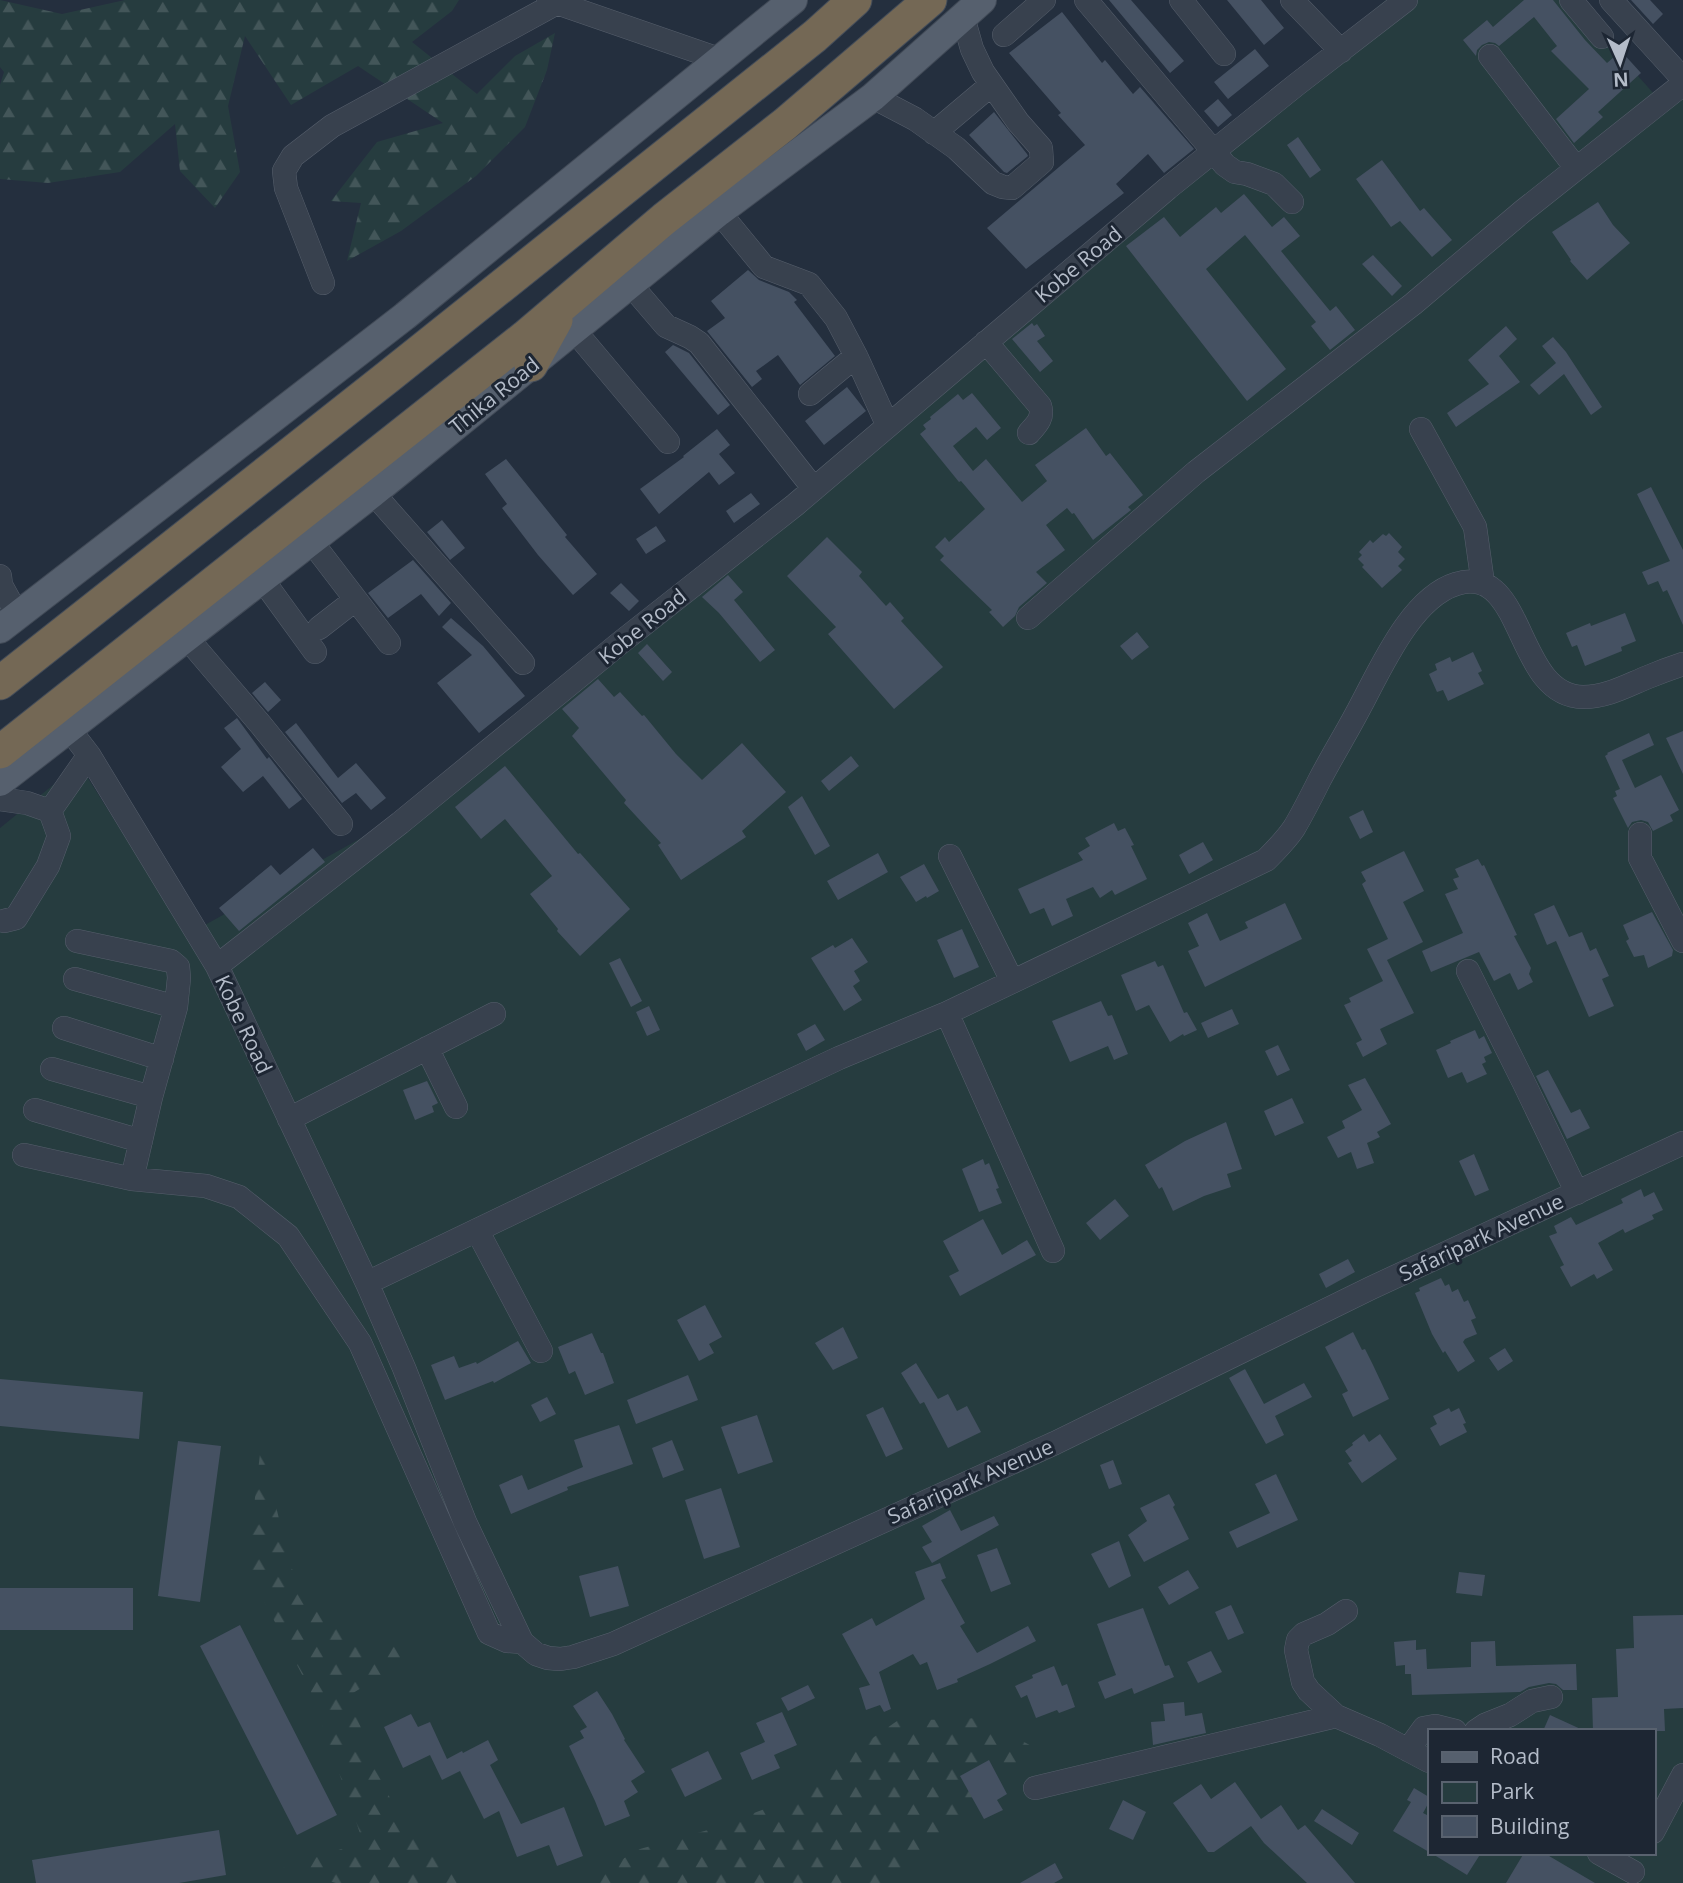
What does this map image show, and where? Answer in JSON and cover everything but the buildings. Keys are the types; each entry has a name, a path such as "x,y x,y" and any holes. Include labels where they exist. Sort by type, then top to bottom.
{"highway":[{"path":"0,683 554,245 805,44 855,0"},
{"name":"Thika Road","path":"0,752 525,337 570,316 664,219 785,124 930,0"},
{"path":"531,365 570,316"}],"main road":[{"path":"9,622 405,316 793,0"},
{"name":"Thika Road","path":"570,316 630,284 719,212 873,97 972,9"},
{"name":"Thika Road","path":"0,782 373,493 531,365"}],"street":[{"path":"1004,35 1044,0"},
{"path":"1086,0 1225,165 1235,172 1274,184 1292,202"},
{"path":"1105,0 1204,116"},
{"path":"1181,0 1224,54"},
{"path":"1292,0 1340,51"},
{"name":"Kobe Road","path":"522,1642 465,1522 367,1283 217,966 400,823 814,489 1214,151 1406,0"},
{"path":"1571,0 1602,37"},
{"path":"1028,618 1196,472 1413,304 1683,81 1611,0"},
{"path":"323,283 286,188 284,170 293,156 332,126 552,1 719,59"},
{"path":"873,97 915,119 956,148 993,183 1003,187 1012,188 1042,162 1041,148 991,85 972,49 972,9"},
{"path":"1490,56 1576,168"},
{"path":"934,133 991,85"},
{"path":"719,212 764,267 809,284 836,318 888,426"},
{"path":"630,284 666,326 699,343 814,489"},
{"path":"570,316 668,442"},
{"path":"986,342 1040,406 1040,420 1029,433"},
{"path":"810,394 856,356"},
{"path":"1421,429 1475,527 1483,584"},
{"path":"373,493 523,663"},
{"path":"310,541 389,643"},
{"path":"0,576 9,622"},
{"path":"262,579 315,652"},
{"path":"367,1283 827,1064 947,1013 1266,860 1293,831 1391,647 1419,610 1454,584 1469,581 1496,591 1505,602 1544,679 1560,691 1579,697 1601,696 1683,664"},
{"path":"319,628 355,600"},
{"path":"187,638 341,824"},
{"path":"69,729 89,755 217,966"},
{"path":"50,811 89,755"},
{"path":"0,799 27,803 50,811"},
{"path":"1,921 16,918 48,866 59,836 50,811"},
{"path":"1640,834 1640,858 1683,941"},
{"path":"950,856 1012,981"},
{"path":"24,1155 132,1179 176,1007 178,967 171,961 77,941"},
{"path":"1468,971 1577,1193"},
{"path":"75,979 176,1007"},
{"path":"947,1013 1053,1251"},
{"path":"289,1119 494,1014"},
{"path":"64,1028 162,1059"},
{"path":"427,1048 456,1107"},
{"path":"52,1069 151,1097"},
{"path":"35,1110 141,1142"},
{"name":"Safaripark Avenue","path":"132,1179 206,1186 239,1197 289,1236 360,1343 489,1633 507,1642 522,1642 536,1654 560,1659 613,1644 1055,1443 1371,1288 1683,1143"},
{"path":"477,1230 541,1351"},
{"path":"1346,1611 1328,1624 1300,1637 1296,1650 1303,1682 1309,1692 1336,1716 1428,1760"},
{"path":"1479,1729 1510,1715 1532,1701 1551,1697"},
{"path":"1035,1788 1336,1716"},
{"path":"1408,1750 1424,1728 1435,1726 1447,1729"},
{"path":"1655,1828 1683,1775"},
{"path":"1603,1855 1634,1869"}],"green space":[{"path":"0,0 62,14 125,0 459,0 452,11 412,42 477,94 515,56 555,33 547,70 525,127 476,176 401,231 347,261 361,203 331,201 377,142 443,123 358,66 291,105 245,36 228,106 240,172 215,208 180,171 175,124 120,172 48,183 0,179 0,85 4,72 0,67"},
{"path":"1386,0 1570,0 1664,105 1683,94 1683,1883 0,1883 0,828 79,764 187,935 424,803 956,353"},
{"path":"261,1445 291,1568 355,1640 439,1641 348,1696 396,1813 470,1879 470,1883 336,1883 283,1868 363,1842 311,1692 247,1568"},
{"path":"981,1718 1044,1753 936,1842 899,1883 581,1883 640,1849 708,1830 778,1804 897,1721"}]}
